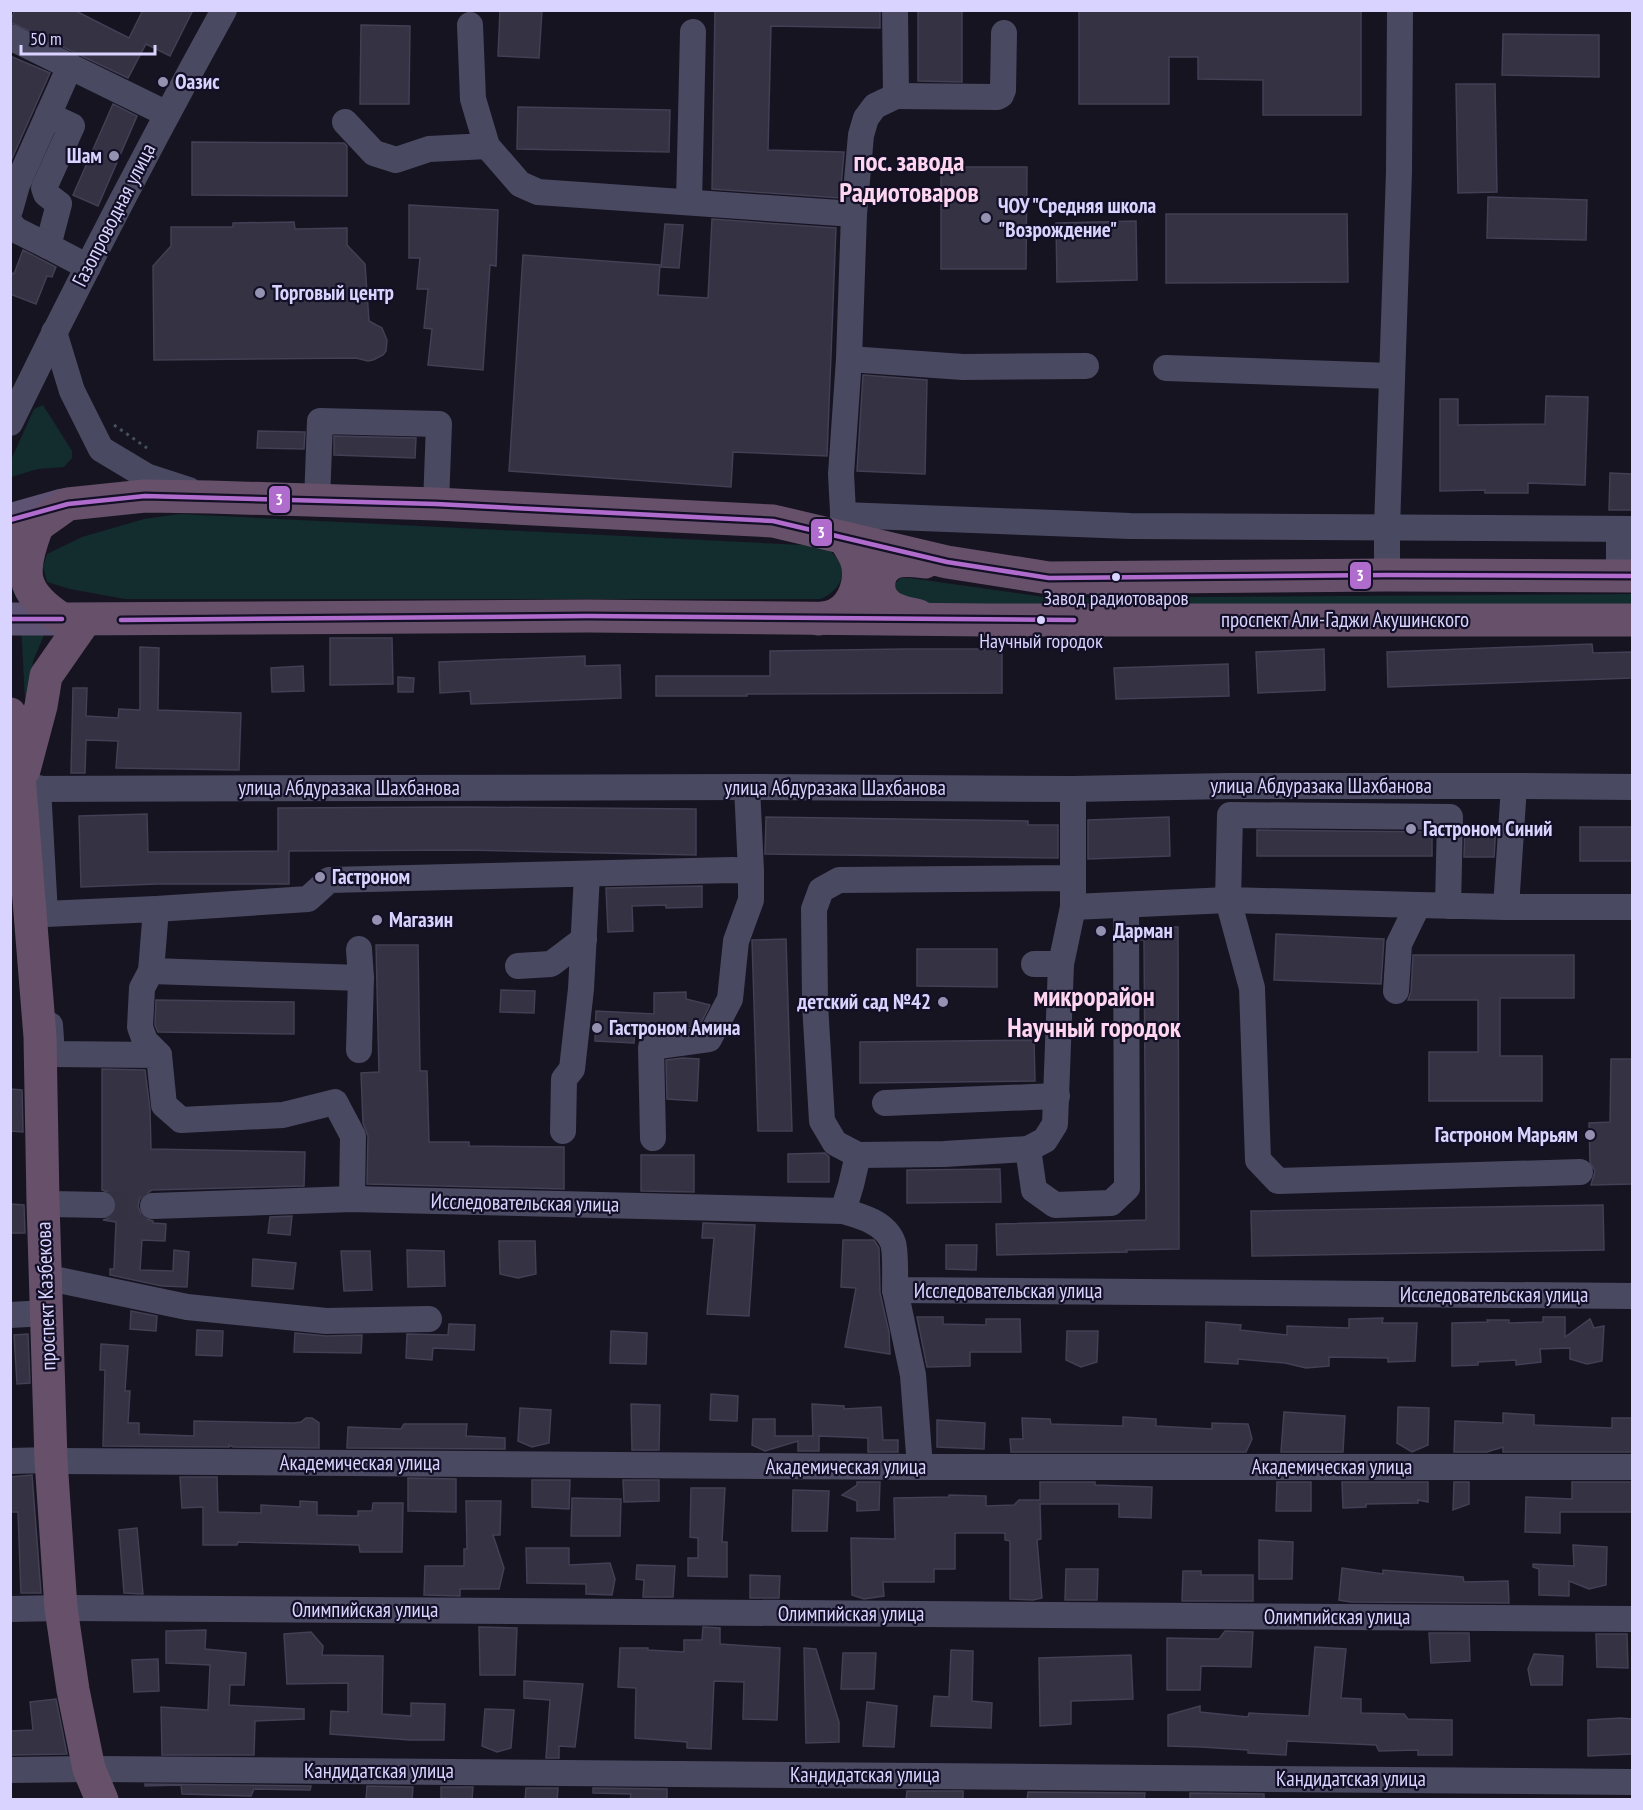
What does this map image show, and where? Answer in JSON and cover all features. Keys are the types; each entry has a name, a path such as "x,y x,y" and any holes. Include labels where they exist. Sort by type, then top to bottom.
{"highway":[{"name":"проспект Али-Гаджи Акушинского","path":"19,530 68,504 145,496 210,496 436,504 844,527 947,562 1049,578 1387,575 1626,576"},
{"path":"817,619 837,615 850,603 856,590 858,580 856,559 844,527"},
{"path":"19,530 26,555 26,582 43,607 74,620 46,676 28,788"},
{"path":"935,620 897,610 888,604 880,595 878,586 880,575 884,567 899,561 947,562"},
{"name":"проспект Али-Гаджи Акушинского","path":"74,620 588,616 935,620 1632,620"},
{"name":"проспект Казбекова","path":"10,714 17,751 28,788 40,1037 46,1313 65,1608 73,1690 96,1779"}],"main road":[{"path":"10,619 74,620"}],"street":[{"name":"Газопроводная улица","path":"14,409 167,114 224,10"},
{"path":"895,10 896,96"},
{"path":"1387,575 1399,172 1400,10"},
{"path":"470,25 473,99 487,146 520,184 538,192 854,214"},
{"path":"690,202 693,32"},
{"path":"1004,33 1001,95 997,97 896,96 875,106 866,118 861,135 854,214 849,359 841,474 844,527 1626,529 1626,576"},
{"path":"10,37 167,114"},
{"path":"10,210 14,183 70,66"},
{"path":"48,115 72,126 44,188 46,194 59,204 48,246"},
{"path":"345,122 374,153 396,160 429,149 487,146"},
{"path":"10,223 16,230 88,267"},
{"path":"54,332 72,391 101,449 146,477 210,496"},
{"path":"849,359 963,367 1086,366"},
{"path":"1166,368 1392,376"},
{"path":"317,501 320,421 439,424 436,504"},
{"path":"1229,786 1228,900 1252,988 1257,1160 1278,1181 1580,1172"},
{"path":"1506,907 1514,786"},
{"path":"653,1138 651,1047 709,1039 730,999 736,941 751,900 747,787"},
{"name":"улица Абдуразака Шахбанова","path":"28,788 1632,787"},
{"path":"28,788 45,914 52,1054 50,1128 56,1461"},
{"path":"1073,789 1073,878 1072,907 1061,964 1056,1124 1046,1140 1028,1149 944,1154 858,1155 835,1143 822,1121 815,1004 814,909 821,890 839,880 1073,878"},
{"path":"1230,815 1450,816 1448,906"},
{"path":"45,914 308,899 329,880 751,871"},
{"path":"563,1131 564,1078 572,1069 581,989 587,874"},
{"path":"1072,907 1228,900 1448,906 1632,907"},
{"path":"1028,1149 1034,1190 1054,1205 1111,1203 1127,1188 1126,905"},
{"path":"1396,991 1398,944 1418,905"},
{"path":"156,909 151,971 142,988 140,1027 145,1041 159,1055 164,1105 181,1120 283,1115 335,1102 353,1137 352,1199"},
{"path":"518,966 551,964 584,939"},
{"path":"359,1050 360,949"},
{"path":"1034,964 1061,964"},
{"path":"151,971 361,978"},
{"path":"52,1054 159,1055"},
{"path":"885,1103 1056,1096"},
{"path":"843,1211 858,1155"},
{"name":"Исследовательская улица","path":"153,1206 352,1199 843,1211 867,1217 883,1230 893,1243 895,1290 1632,1296"},
{"path":"51,1204 102,1205"},
{"path":"54,1279 187,1307 326,1321 429,1319"},
{"path":"895,1290 913,1375 920,1467"},
{"path":"10,1315 46,1313"},
{"name":"Академическая улица","path":"10,1461 920,1467 1632,1467"},
{"name":"Олимпийская улица","path":"10,1609 1632,1619"},
{"name":"Кандидатская улица","path":"10,1770 96,1779 1632,1782"},
{"path":"96,1779 110,1800"}],"path":[{"path":"111,422 147,448"}],"green space":[{"path":"43,405 72,451 72,458 64,467 38,469 11,477 11,460 34,409"},
{"path":"179,514 822,546 837,558 842,573 837,587 821,599 125,599 70,589 47,582 43,567 47,554 82,537 144,519"},
{"path":"900,578 1052,598 1632,594 1632,606 908,607 894,585"},
{"path":"21,622 47,628 33,661 27,740"}],"building":[{"path":"15,10 74,10 129,38 143,10 193,10 170,56 146,44 128,78 10,22"},
{"path":"500,10 542,10 539,58 498,56"},
{"path":"715,10 880,10 880,28 771,26 768,150 844,152 840,198 712,189"},
{"path":"918,10 962,10 962,82 918,81"},
{"path":"1079,10 1361,10 1361,115 1263,115 1263,80 1198,79 1198,57 1169,57 1169,104 1079,104"},
{"path":"361,25 410,26 409,104 360,104"},
{"path":"1503,34 1599,35 1599,77 1502,75"},
{"path":"10,56 50,73 10,163"},
{"path":"1456,84 1495,84 1497,192 1458,193"},
{"path":"113,104 137,116 98,206 73,195"},
{"path":"518,107 670,110 669,152 517,149"},
{"path":"192,142 344,143 347,146 347,196 192,195"},
{"path":"941,167 1027,167 1026,269 941,269"},
{"path":"1488,197 1587,200 1586,240 1487,238"},
{"path":"409,205 498,210 496,266 490,265 483,370 428,365 432,329 424,328 428,289 417,289 420,258 409,258"},
{"path":"1166,214 1347,214 1348,282 1166,283"},
{"path":"712,219 836,228 827,456 733,452 731,487 509,471 523,255 660,265 658,295 708,298"},
{"path":"1136,221 1137,280 1057,282 1056,223"},
{"name":"Торговый центр","path":"294,222 295,229 347,228 347,245 365,264 369,321 382,328 387,340 386,351 383,355 368,361 356,358 154,360 153,266 171,246 171,227 233,227 233,223"},
{"path":"665,224 683,225 679,268 661,267"},
{"path":"23,250 56,267 52,277 47,276 36,304 10,294 10,272 14,274"},
{"path":"863,375 927,380 925,474 857,471"},
{"path":"1546,396 1588,397 1585,485 1528,483 1528,493 1485,493 1485,490 1440,491 1440,399 1458,399 1458,425 1545,424"},
{"path":"258,431 305,432 304,449 257,448"},
{"path":"334,436 416,438 415,458 334,455"},
{"path":"1610,473 1632,474 1632,510 1609,510"},
{"path":"330,638 392,638 393,684 330,685"},
{"path":"1592,644 1593,653 1632,652 1632,678 1388,687 1387,652"},
{"path":"140,647 159,648 158,710 241,713 239,770 116,768 118,741 86,740 85,773 71,773 73,688 87,688 86,716 118,718 119,709 140,710"},
{"path":"1002,649 1002,693 656,696 656,676 770,676 770,651"},
{"path":"1324,649 1325,690 1258,693 1256,652"},
{"path":"585,656 585,666 620,665 621,698 471,704 470,691 440,693 439,662"},
{"path":"1228,664 1229,696 1116,699 1114,668"},
{"path":"303,666 304,691 272,692 271,668"},
{"path":"398,677 414,678 413,692 398,692"},
{"path":"278,808 696,809 696,855 466,850 289,851 289,884 157,884 81,887 79,816 147,814 148,852 278,851"},
{"path":"766,817 1028,821 1028,825 1058,825 1058,858 765,854"},
{"path":"1169,817 1170,856 1088,859 1088,820"},
{"path":"1465,826 1496,826 1494,857 1464,857"},
{"path":"1580,827 1632,827 1632,861 1580,861"},
{"path":"1257,830 1432,832 1432,856 1257,856"},
{"path":"702,886 702,907 632,906 633,931 608,932 606,888"},
{"path":"1141,927 1178,927 1179,1249 997,1255 996,1224 1146,1220 1144,940 1141,940"},
{"path":"1276,934 1384,939 1381,984 1274,980"},
{"path":"786,939 792,1131 758,1131 752,940"},
{"path":"376,945 418,945 420,1071 427,1071 429,1142 469,1142 469,1146 564,1147 564,1189 367,1184 368,1136 363,1123 361,1073 379,1072"},
{"path":"917,949 997,949 997,987 917,986"},
{"path":"1413,955 1574,955 1574,998 1500,998 1500,1056 1542,1056 1542,1101 1429,1101 1429,1052 1478,1052 1478,1000 1408,1000 1411,992"},
{"path":"501,990 535,991 534,1013 500,1012"},
{"path":"686,992 686,999 710,1005 700,1025 679,1028 635,1028 634,1043 595,1041 596,1011 654,1014 654,993"},
{"path":"156,1000 294,1002 294,1034 158,1032 155,1025"},
{"path":"1034,1040 1035,1081 860,1083 860,1042"},
{"path":"699,1059 697,1101 667,1099 666,1060"},
{"path":"1611,1059 1632,1059 1632,1184 1591,1185 1595,1171 1590,1162 1589,1123 1610,1122"},
{"path":"102,1069 145,1070 150,1109 151,1149 305,1152 304,1186 152,1190 140,1198 138,1206 141,1214 153,1223 166,1224 165,1241 142,1240 140,1270 173,1271 174,1250 189,1252 187,1287 162,1286 110,1275 110,1269 114,1269 116,1222 103,1220 110,1218 117,1205 110,1193 102,1190"},
{"path":"10,1089 22,1090 23,1132 10,1131"},
{"path":"825,1153 829,1157 829,1182 788,1182 788,1154"},
{"path":"641,1155 694,1155 694,1192 641,1191"},
{"path":"1000,1169 1001,1202 907,1203 907,1170"},
{"path":"10,1204 24,1205 25,1233 10,1233"},
{"path":"1603,1205 1604,1250 1252,1256 1251,1211"},
{"path":"292,1216 290,1235 268,1233 270,1217"},
{"path":"703,1223 755,1225 749,1316 707,1314 714,1238 702,1238"},
{"path":"843,1240 874,1240 879,1248 880,1293 889,1332 890,1354 845,1347 856,1288 841,1287"},
{"path":"499,1241 535,1241 536,1274 518,1278 500,1274"},
{"path":"946,1245 977,1245 976,1270 946,1269"},
{"path":"407,1250 444,1251 445,1286 408,1287"},
{"path":"341,1251 370,1251 372,1290 344,1291"},
{"path":"253,1259 296,1263 293,1289 252,1286"},
{"path":"131,1311 157,1316 156,1331 130,1329"},
{"path":"917,1317 943,1317 943,1324 986,1325 986,1319 1020,1319 1021,1352 970,1352 970,1366 927,1367"},
{"path":"1543,1317 1565,1317 1565,1337 1590,1319 1594,1328 1604,1326 1602,1361 1587,1364 1570,1359 1570,1348 1540,1349 1541,1362 1516,1365 1516,1360 1452,1366 1452,1323 1488,1322 1487,1320 1509,1320 1509,1323 1543,1322"},
{"path":"1383,1318 1382,1323 1417,1323 1415,1361 1388,1362 1388,1358 1329,1357 1329,1366 1306,1368 1285,1363 1238,1359 1238,1364 1205,1362 1206,1322 1241,1325 1240,1330 1287,1335 1287,1326 1349,1328 1349,1319"},
{"path":"449,1324 475,1325 474,1350 433,1348 432,1360 406,1358 407,1334 448,1335"},
{"path":"197,1330 223,1331 222,1356 196,1355"},
{"path":"611,1331 647,1333 646,1364 610,1363"},
{"path":"1067,1331 1098,1331 1097,1362 1081,1367 1066,1360"},
{"path":"295,1333 326,1336 362,1335 361,1353 294,1352"},
{"path":"28,1334 30,1383 17,1384 14,1335"},
{"path":"101,1344 128,1346 125,1391 130,1391 128,1423 139,1423 139,1434 194,1436 194,1421 294,1423 312,1418 319,1423 319,1448 233,1447 229,1445 229,1447 103,1446 105,1370 100,1370"},
{"path":"711,1394 738,1396 737,1421 710,1420"},
{"path":"631,1404 660,1405 659,1450 632,1450"},
{"path":"812,1404 844,1406 844,1409 881,1407 883,1440 898,1440 898,1452 868,1452 868,1438 819,1436 819,1451 798,1451 798,1441 765,1451 752,1445 753,1419 775,1419 775,1436 813,1436"},
{"path":"1398,1407 1429,1408 1428,1445 1412,1452 1397,1443"},
{"path":"520,1408 551,1410 549,1443 532,1447 518,1441"},
{"path":"1284,1412 1345,1416 1343,1452 1281,1452"},
{"path":"1503,1413 1534,1415 1534,1425 1612,1428 1612,1418 1632,1418 1632,1452 1503,1452 1503,1447 1487,1452 1454,1452 1455,1421 1503,1423"},
{"path":"1123,1417 1156,1419 1156,1426 1212,1429 1212,1423 1248,1424 1252,1439 1246,1452 1011,1452 1010,1439 1023,1439 1022,1418 1050,1419 1051,1424 1123,1426"},
{"path":"937,1420 985,1423 984,1449 937,1447"},
{"path":"404,1424 467,1424 466,1436 505,1438 505,1449 347,1448 348,1427 401,1429"},
{"path":"32,1475 41,1593 21,1593 18,1512 10,1512 10,1477"},
{"path":"180,1477 217,1477 218,1512 261,1513 261,1505 300,1507 300,1501 317,1502 317,1515 358,1516 358,1511 372,1511 373,1503 403,1503 402,1552 360,1552 359,1545 238,1542 237,1545 203,1545 203,1507 182,1508"},
{"path":"408,1478 456,1479 456,1512 408,1511"},
{"path":"532,1480 570,1480 569,1509 532,1507"},
{"path":"623,1480 659,1480 659,1501 624,1502"},
{"path":"857,1482 880,1482 879,1510 857,1511 857,1501 842,1495 857,1485"},
{"path":"1040,1482 1095,1482 1095,1485 1152,1487 1151,1518 1119,1517 1119,1504 1040,1504 1041,1539 1037,1540 1042,1598 1010,1599 1010,1541 1005,1540 1005,1533 955,1533 955,1569 934,1569 934,1582 883,1582 884,1596 864,1599 852,1595 851,1538 895,1539 894,1498 949,1497 949,1495 986,1496 986,1506 1014,1505 1019,1500 1040,1500"},
{"path":"1277,1482 1311,1482 1311,1511 1276,1511"},
{"path":"1342,1482 1428,1482 1428,1502 1418,1500 1418,1503 1366,1504 1366,1507 1343,1508"},
{"path":"1454,1482 1469,1482 1469,1504 1453,1510"},
{"path":"1572,1482 1632,1482 1632,1512 1560,1512 1560,1533 1525,1532 1526,1497 1572,1499"},
{"path":"691,1488 725,1488 722,1542 727,1542 727,1577 688,1576 688,1558 698,1558 698,1538 690,1537"},
{"path":"793,1490 829,1491 827,1531 792,1531"},
{"path":"572,1498 621,1499 620,1536 571,1536"},
{"path":"466,1501 501,1501 500,1535 493,1535 504,1568 499,1589 460,1589 460,1596 424,1595 425,1566 464,1566 464,1549 467,1549"},
{"path":"137,1528 143,1594 124,1593 119,1530"},
{"path":"1259,1540 1293,1542 1292,1579 1259,1579"},
{"path":"1573,1545 1607,1547 1606,1585 1589,1589 1569,1581 1569,1596 1539,1595 1539,1569 1533,1567 1533,1564 1574,1566"},
{"path":"526,1548 569,1548 569,1565 610,1563 615,1579 612,1595 586,1594 586,1584 527,1583"},
{"path":"637,1565 675,1566 673,1597 643,1597 644,1580 636,1579"},
{"path":"1342,1568 1383,1574 1383,1570 1463,1577 1464,1582 1508,1581 1509,1603 1339,1600"},
{"path":"1066,1569 1098,1569 1097,1600 1065,1600"},
{"path":"1183,1571 1201,1571 1201,1575 1253,1575 1253,1601 1182,1601"},
{"path":"750,1575 780,1576 779,1598 750,1598"},
{"path":"479,1627 517,1628 515,1675 480,1675"},
{"path":"703,1627 720,1628 720,1644 780,1648 777,1720 743,1719 744,1682 714,1681 711,1749 687,1748 687,1742 635,1738 636,1688 618,1687 620,1648 684,1652 684,1640 702,1640"},
{"path":"206,1630 205,1649 246,1653 244,1685 230,1685 229,1705 304,1709 304,1719 255,1721 254,1755 162,1755 161,1707 208,1710 210,1665 166,1663 166,1631"},
{"path":"1225,1631 1253,1632 1251,1667 1201,1666 1200,1690 1167,1690 1167,1638 1219,1639"},
{"path":"311,1632 323,1646 322,1655 383,1656 382,1714 411,1716 411,1703 445,1704 444,1740 330,1734 331,1711 348,1712 348,1683 287,1684 284,1634"},
{"path":"1429,1633 1469,1633 1470,1661 1431,1663"},
{"path":"1596,1634 1627,1634 1628,1668 1597,1667"},
{"path":"1315,1647 1346,1649 1341,1698 1361,1699 1361,1713 1404,1714 1408,1719 1452,1720 1452,1755 1418,1755 1418,1750 1379,1751 1376,1745 1287,1741 1286,1755 1248,1753 1248,1750 1168,1746 1168,1715 1200,1706 1200,1712 1248,1717 1249,1713 1309,1716"},
{"path":"804,1648 816,1649 839,1722 839,1742 806,1743"},
{"path":"951,1650 973,1651 972,1701 992,1703 991,1728 931,1726 934,1696 949,1697"},
{"path":"843,1653 876,1653 874,1689 841,1689"},
{"path":"1534,1654 1563,1656 1562,1685 1531,1685 1528,1669"},
{"path":"1131,1655 1133,1699 1071,1701 1071,1724 1040,1726 1039,1658"},
{"path":"158,1659 159,1691 134,1692 132,1660"},
{"path":"524,1681 583,1684 575,1747 559,1746 559,1758 546,1758 550,1700 524,1698"},
{"path":"56,1699 67,1754 10,1755 10,1731 33,1730 30,1702"},
{"path":"867,1702 897,1706 894,1747 863,1746"},
{"path":"485,1709 514,1710 511,1748 497,1752 482,1746"},
{"path":"1632,1719 1632,1754 1588,1756 1588,1720"},
{"path":"145,1784 311,1786 310,1790 254,1789 251,1796 182,1794 181,1785 145,1786"},
{"path":"367,1786 413,1787 412,1800 366,1800"},
{"path":"441,1787 473,1787 472,1800 441,1798"},
{"path":"526,1788 558,1788 557,1800 525,1800"},
{"path":"593,1788 667,1789 667,1800 630,1800 631,1794 593,1793"},
{"path":"907,1791 963,1791 963,1800 906,1800"},
{"path":"1028,1792 1145,1793 1144,1800 1027,1800"},
{"path":"1190,1793 1264,1794 1264,1800 1190,1800"}],"tunnel":[{"path":"102,1205 153,1206"}],"transit line":[{"name":"3","path":"10,520 68,504 145,496 436,504 773,521 947,562 1049,578 1387,575 1632,576"},
{"name":"3","path":"121,620 588,616 1074,620"},
{"name":"3","path":"10,619 62,619"}],"place":[{"name":"Оазис","path":"163,82"},
{"name":"Шам","path":"114,156"},
{"name":"ЧОУ \"Средняя школа \"Возрождение\"","path":"986,218"},
{"name":"Торговый центр","path":"260,293"},
{"name":"Завод радиотоваров","path":"1116,577"},
{"name":"Научный городок","path":"1041,620"},
{"name":"Гастроном Синий","path":"1411,829"},
{"name":"Гастроном","path":"320,877"},
{"name":"Магазин","path":"377,920"},
{"name":"Дарман","path":"1101,931"},
{"name":"детский сад №42","path":"943,1002"},
{"name":"Гастроном Амина","path":"597,1028"},
{"name":"Гастроном Марьям","path":"1590,1135"}],"district":[{"name":"пос. завода Радиотоваров","path":"909,178"},
{"name":"микрорайон Научный городок","path":"1094,1012"}]}
